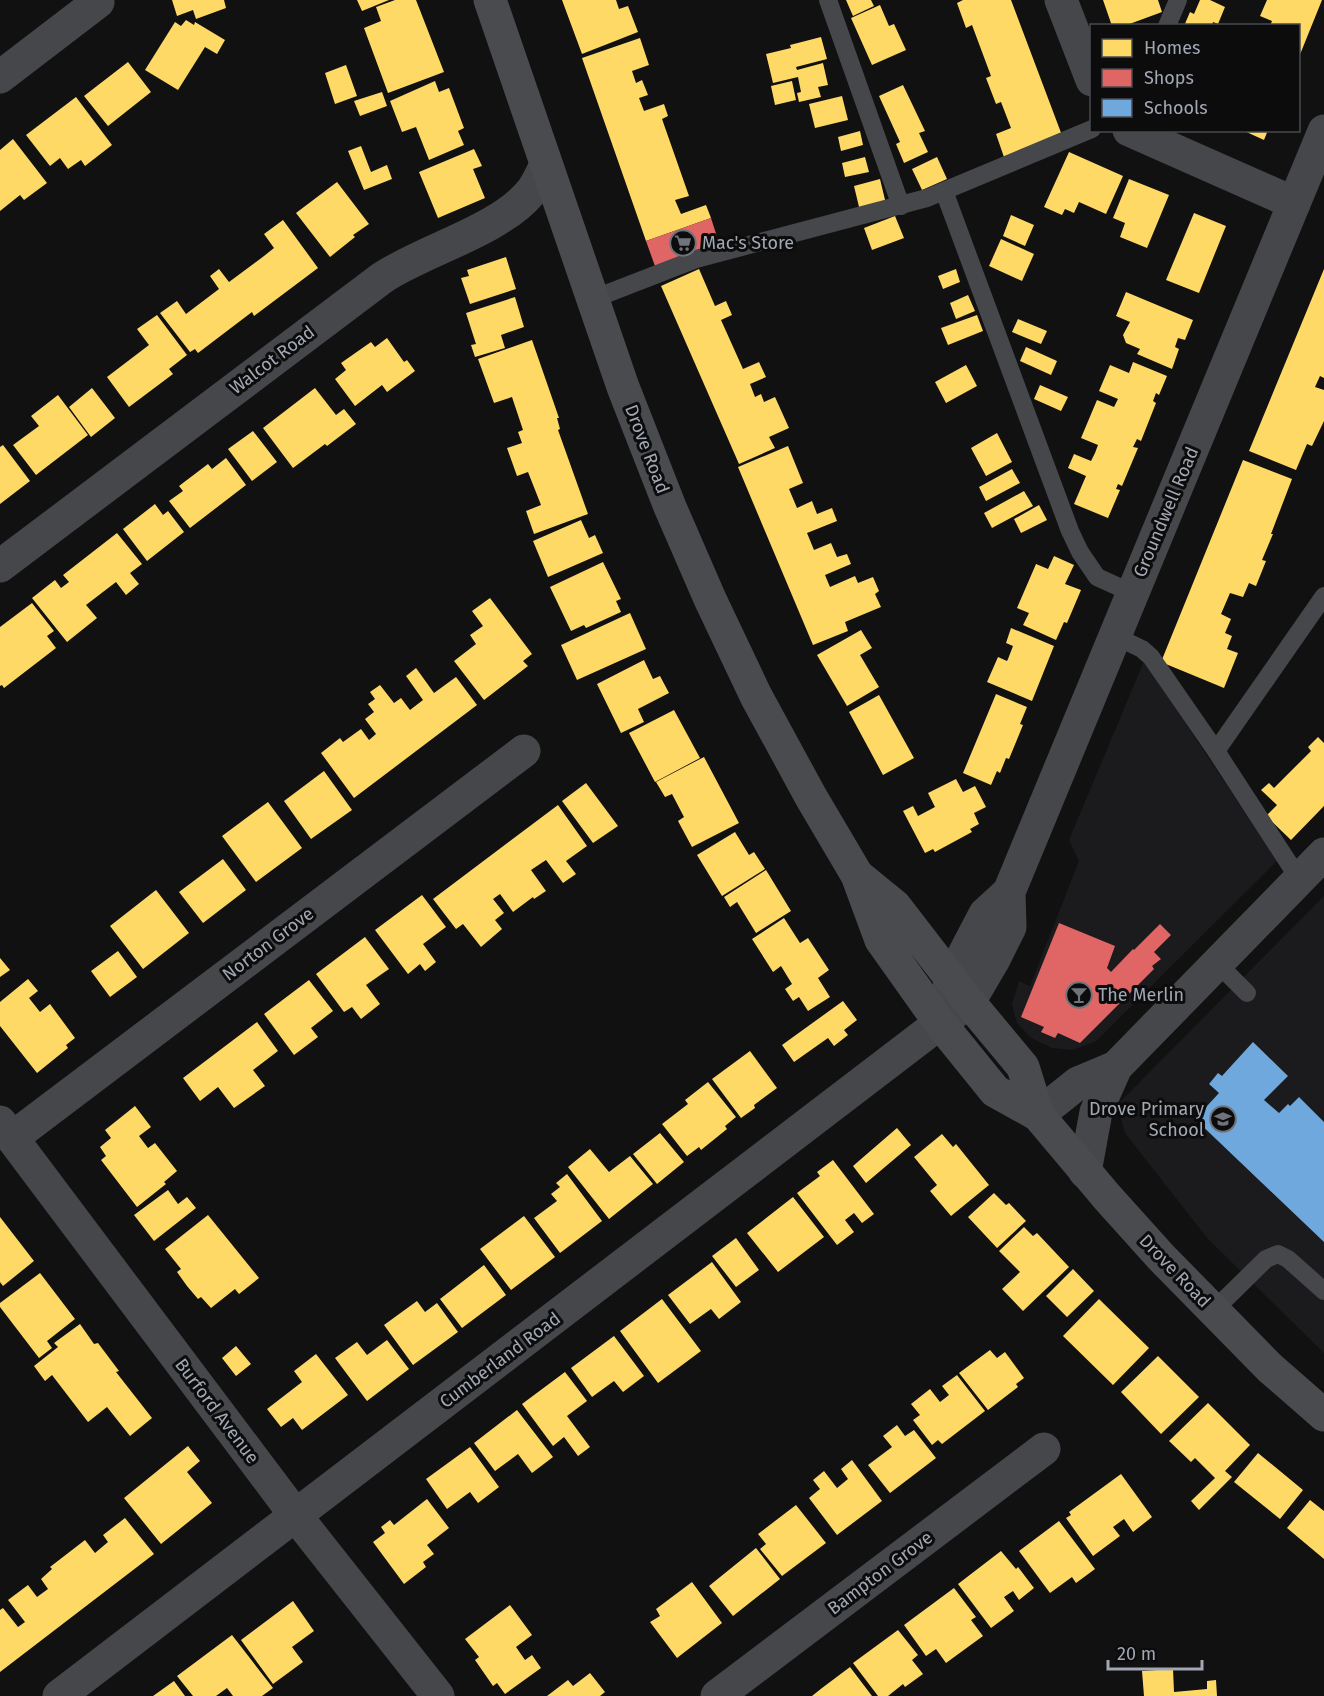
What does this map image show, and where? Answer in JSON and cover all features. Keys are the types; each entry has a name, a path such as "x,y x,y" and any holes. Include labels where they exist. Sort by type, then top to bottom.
{"main road":[{"name":"Drove Road","path":"490,0 623,387 651,459 727,637 786,751 857,875 881,940 940,1023 995,1091 1038,1115 1154,1250 1270,1368 1324,1415"},
{"name":"Drove Road","path":"857,875 895,906 1023,1067 1038,1115"}],"street":[{"path":"1061,0 1090,75"},
{"path":"0,77 82,6"},
{"name":"Groundwell Road","path":"960,990 993,961 1010,927 1009,892 1324,131"},
{"path":"1134,132 1294,202"},
{"name":"Walcot Road","path":"0,566 382,278 407,262 478,229 521,202 532,191 546,165"},
{"name":"Norton Grove","path":"6,1130 524,751"},
{"path":"1085,1172 1096,1112 1116,1067 1324,854"},
{"name":"Cumberland Road","path":"59,1696 940,1023 960,990"},
{"path":"1038,1115 1078,1083 1116,1067"},
{"name":"Burford Avenue","path":"6,1130 296,1516 438,1696"},
{"name":"Bampton Grove","path":"717,1696 1044,1449"}],"lane":[{"path":"828,0 873,121 901,206"},
{"path":"1168,24 1178,0"},
{"path":"593,299 696,259 901,206 944,191 1090,130"},
{"path":"944,191 1066,520 1080,552 1097,578 1132,593"},
{"path":"1216,751 1324,596"},
{"path":"1115,636 1142,650 1150,657 1216,751 1299,879"},
{"path":"1217,963 1247,993"},
{"path":"1213,1311 1266,1259 1278,1254 1288,1259 1324,1292"}],"shaded area":[{"path":"1144,661 1277,861 1096,1041 1073,1050 1052,1048 1031,1038 1017,1023 1012,1004 1019,981 1030,986 1079,861 1069,840"},
{"name":"Drove Primary School","path":"1324,896 1324,1353 1208,1239 1125,1133 1117,1105"}],"building: Homes":[{"path":"172,0 224,0 226,8 196,19 193,10 177,16"},
{"path":"357,0 389,0 362,11"},
{"path":"395,0 416,0 444,72 388,93 364,28 381,21 376,7"},
{"path":"562,0 616,0 619,9 628,6 638,32 582,54"},
{"path":"846,0 871,0 874,6 853,16"},
{"path":"963,0 1011,0 1063,138 1005,160 996,134 1011,128 1001,102 996,104 986,78 991,76 972,25 966,28 957,3"},
{"path":"1103,0 1158,0 1162,12 1129,24 1111,24"},
{"path":"1200,0 1210,0 1225,7 1218,24 1213,22 1212,24 1185,24 1190,12 1194,14"},
{"path":"1267,0 1322,0 1300,55 1300,24 1271,24 1272,21 1260,16"},
{"path":"880,5 889,26 894,24 906,50 872,65 851,18"},
{"path":"186,20 194,25 195,22 225,40 217,54 205,47 178,90 145,70 175,22 181,26"},
{"path":"821,37 827,59 796,67 797,70 823,63 828,85 818,87 821,97 799,102 797,93 801,92 798,77 773,83 766,54"},
{"path":"640,38 649,65 632,71 636,83 642,80 648,95 639,98 644,111 664,104 668,116 662,119 689,196 675,200 681,214 706,205 711,218 646,241 582,58"},
{"path":"128,62 151,92 108,126 84,96"},
{"path":"346,65 357,96 335,104 325,73"},
{"path":"435,81 439,92 449,88 464,128 458,131 464,145 429,160 416,127 402,132 390,101"},
{"path":"792,81 796,100 775,105 771,86"},
{"path":"903,85 925,131 919,133 928,152 904,163 896,144 900,142 879,96"},
{"path":"382,92 387,106 360,116 354,101"},
{"path":"842,96 848,120 815,128 809,104"},
{"path":"76,97 112,145 85,166 81,160 68,169 60,158 50,166 26,135"},
{"path":"860,131 863,145 841,151 838,137"},
{"path":"1246,132 1267,132 1264,140"},
{"path":"13,139 47,183 24,200 20,195 0,211 0,150"},
{"path":"361,146 371,172 387,165 392,179 364,190 348,151"},
{"path":"474,149 482,166 473,169 485,198 438,218 419,172"},
{"path":"1069,152 1123,176 1106,214 1079,202 1074,213 1065,209 1062,215 1044,207"},
{"path":"865,157 869,172 845,177 842,163"},
{"path":"937,157 947,179 922,190 912,169"},
{"path":"880,179 886,204 860,211 854,186"},
{"path":"1129,179 1169,195 1147,248 1120,237 1125,223 1113,218"},
{"path":"337,182 369,224 353,235 355,237 330,257 296,213"},
{"path":"1194,213 1226,226 1199,293 1166,280"},
{"path":"1011,215 1034,225 1025,246 1003,236"},
{"path":"895,216 904,238 872,250 864,228"},
{"path":"283,220 318,268 254,316 252,312 198,353 195,349 190,352 160,313 177,301 186,314 219,289 210,276 219,269 229,282 264,256 274,248 264,234"},
{"path":"1001,239 1034,254 1022,281 989,266"},
{"path":"506,257 516,289 470,304 461,278 469,276 467,270"},
{"path":"699,269 715,306 726,301 732,315 721,320 743,369 759,362 766,377 750,384 755,397 761,394 764,402 775,397 789,428 769,437 775,448 739,464 661,286"},
{"path":"956,269 960,282 943,289 938,276"},
{"path":"1324,269 1324,378 1320,376 1315,387 1324,390 1324,421 1312,446 1307,444 1296,470 1249,451"},
{"path":"1126,292 1193,320 1185,340 1178,338 1175,347 1179,349 1172,369 1137,354 1140,349 1126,343 1123,335 1130,322 1116,316"},
{"path":"968,295 975,311 956,319 950,303"},
{"path":"515,297 524,327 501,335 505,348 475,357 471,345 476,344 466,313"},
{"path":"157,315 187,355 169,369 173,374 129,407 107,377 149,345 137,329"},
{"path":"977,315 983,331 948,345 941,328"},
{"path":"1018,319 1047,331 1041,344 1012,332"},
{"path":"387,338 404,362 407,360 415,371 387,392 382,385 355,406 335,379 346,370 341,363 371,342 375,347"},
{"path":"532,340 559,418 557,418 560,429 558,430 588,514 534,534 526,511 541,505 528,472 517,476 507,448 522,443 518,432 523,430 512,397 494,403 478,359"},
{"path":"1026,347 1057,361 1051,375 1020,361"},
{"path":"1133,362 1167,376 1159,395 1156,393 1153,401 1156,403 1141,441 1137,439 1133,447 1138,448 1122,486 1118,484 1116,489 1120,490 1108,518 1074,504 1086,476 1068,468 1074,454 1091,461 1095,453 1098,445 1081,438 1097,400 1114,407 1118,399 1099,391 1110,365 1129,373"},
{"path":"966,365 977,386 946,403 935,382"},
{"path":"1040,385 1068,397 1061,411 1034,399"},
{"path":"92,388 115,418 91,437 69,407"},
{"path":"315,388 336,415 344,409 356,424 293,468 263,428"},
{"path":"58,395 88,435 36,475 13,445 39,426 31,416"},
{"path":"253,431 277,462 252,481 228,449"},
{"path":"997,433 1012,462 986,476 971,448"},
{"path":"3,445 30,481 0,504 0,447"},
{"path":"788,446 803,483 789,489 797,508 812,501 817,514 832,508 837,521 807,533 814,550 831,543 837,557 847,554 851,564 825,575 830,587 855,576 858,583 873,577 879,591 875,594 881,607 845,622 848,631 813,645 738,467"},
{"path":"226,458 246,485 190,528 169,501 183,491 179,486 208,464 212,469"},
{"path":"1243,460 1292,479 1262,560 1266,561 1256,586 1249,583 1243,597 1230,593 1221,614 1231,619 1225,633 1232,636 1227,649 1238,653 1224,688 1161,662"},
{"path":"1012,469 1020,483 986,501 979,487"},
{"path":"1024,491 1033,506 992,528 984,513"},
{"path":"155,504 163,515 168,511 184,532 147,561 123,529"},
{"path":"1039,505 1047,520 1021,533 1014,519"},
{"path":"581,520 589,538 595,535 603,553 548,577 533,541"},
{"path":"117,533 142,564 130,573 139,584 126,595 116,582 86,605 97,618 67,642 32,598 55,580 61,588 69,582 63,575"},
{"path":"1054,556 1074,565 1065,584 1081,590 1067,623 1064,622 1056,640 1023,625 1029,613 1017,608 1036,564 1048,569"},
{"path":"603,562 621,599 616,601 621,612 586,628 584,625 571,631 550,587"},
{"path":"490,598 532,654 523,661 528,666 484,700 454,661 476,644 470,635 483,626 472,611"},
{"path":"32,603 54,631 47,636 56,648 4,688 0,686 0,627"},
{"path":"630,613 646,649 577,680 561,645"},
{"path":"1011,628 1054,646 1032,701 987,682 998,657 1007,661 1008,659 1013,646 1006,643"},
{"path":"861,630 872,648 860,655 879,687 847,706 817,655"},
{"path":"644,660 653,679 660,676 669,693 638,709 644,722 621,733 597,684"},
{"path":"416,668 434,693 456,677 477,705 354,798 321,753 340,738 343,742 361,729 369,740 376,734 365,719 374,712 368,704 375,699 370,692 380,685 394,703 401,698 410,710 423,700 406,676"},
{"path":"996,694 1027,707 1020,724 1023,725 1009,759 1006,758 1000,773 997,771 991,785 963,773"},
{"path":"879,695 914,758 883,775 849,712"},
{"path":"674,710 700,758 655,782 629,733"},
{"path":"1318,737 1324,743 1324,806 1291,840 1266,816 1277,805 1261,790 1269,783 1274,788 1311,751 1308,747"},
{"path":"704,757 739,823 692,847 678,821 684,817 672,794 665,797 656,782"},
{"path":"324,771 352,810 311,839 284,801"},
{"path":"956,779 963,792 975,786 986,807 974,813 979,824 970,829 972,832 935,852 933,849 925,853 903,811 913,806 918,816 935,807 928,793"},
{"path":"586,783 618,826 593,843 562,801"},
{"path":"268,802 302,848 256,882 222,836"},
{"path":"558,805 587,846 566,861 576,874 563,883 546,860 531,870 546,891 534,899 533,897 513,912 500,894 493,899 504,913 495,920 502,929 481,947 463,924 456,929 433,899"},
{"path":"735,832 749,855 754,852 765,869 722,896 697,855"},
{"path":"223,859 246,890 203,923 179,892"},
{"path":"766,870 791,911 756,933 737,902 730,907 724,897"},
{"path":"156,890 189,933 143,969 110,926"},
{"path":"422,895 446,927 423,944 436,962 425,971 420,964 408,974 375,930"},
{"path":"784,918 800,943 808,938 829,970 818,978 830,997 808,1011 799,997 793,1001 785,989 792,984 781,966 773,972 752,939"},
{"path":"365,937 389,969 366,985 380,1004 361,1019 352,1007 344,1012 316,974"},
{"path":"118,951 137,977 110,997 91,971"},
{"path":"0,958 10,970 0,977"},
{"path":"28,979 38,991 29,998 40,1012 50,1004 75,1038 66,1045 68,1048 37,1073 0,1026 0,1002"},
{"path":"309,980 333,1011 311,1028 318,1037 294,1055 264,1014"},
{"path":"843,1001 857,1020 844,1030 848,1035 834,1046 828,1038 794,1062 782,1045"},
{"path":"257,1022 278,1051 253,1070 265,1086 234,1108 218,1087 200,1101 183,1078"},
{"path":"750,1051 777,1088 741,1118 712,1079"},
{"path":"708,1082 736,1117 725,1126 727,1129 701,1150 699,1147 687,1156 662,1124 688,1104 685,1100"},
{"path":"135,1106 151,1127 139,1136 148,1148 155,1143 177,1171 164,1182 166,1184 137,1207 101,1160 106,1156 100,1147 111,1138 105,1130"},
{"path":"897,1128 911,1145 866,1183 853,1166"},
{"path":"660,1133 684,1162 657,1184 633,1154"},
{"path":"942,1134 953,1147 956,1144 989,1185 951,1216 930,1191 937,1185 914,1157"},
{"path":"590,1149 609,1172 630,1156 653,1184 609,1219 568,1167"},
{"path":"833,1160 874,1214 862,1223 854,1213 845,1220 854,1232 837,1245 797,1193 820,1176 817,1172"},
{"path":"567,1174 602,1221 560,1253 534,1218 557,1201 551,1194 560,1187 556,1183"},
{"path":"168,1190 178,1204 187,1197 196,1208 154,1241 134,1215"},
{"path":"994,1193 1006,1205 1009,1203 1026,1221 997,1248 968,1217"},
{"path":"793,1197 824,1237 778,1272 747,1233"},
{"path":"208,1215 259,1278 239,1294 235,1289 211,1308 201,1297 198,1299 187,1286 177,1272 181,1269 165,1249"},
{"path":"524,1216 555,1257 511,1290 480,1249"},
{"path":"0,1217 34,1261 3,1286 0,1282"},
{"path":"1024,1227 1033,1236 1037,1233 1069,1267 1023,1311 1002,1289 1020,1272 999,1251"},
{"path":"736,1238 759,1270 736,1287 712,1256"},
{"path":"712,1262 741,1302 719,1319 711,1309 690,1324 668,1295"},
{"path":"484,1265 506,1295 462,1328 440,1299"},
{"path":"1073,1269 1094,1291 1067,1317 1046,1296"},
{"path":"40,1273 75,1319 47,1341 52,1348 39,1358 0,1307 0,1303"},
{"path":"662,1299 701,1351 658,1383 620,1331"},
{"path":"1099,1299 1149,1348 1113,1385 1063,1336"},
{"path":"417,1301 425,1312 437,1303 458,1332 413,1365 384,1325"},
{"path":"80,1324 94,1344 98,1343 119,1371 116,1372 152,1418 130,1436 107,1407 88,1422 52,1375 45,1381 34,1366 58,1347 54,1343"},
{"path":"614,1336 644,1376 623,1392 614,1381 592,1397 571,1368"},
{"path":"387,1340 409,1369 367,1401 335,1358 357,1342 367,1355"},
{"path":"236,1346 251,1364 236,1376 222,1358"},
{"path":"990,1350 997,1358 1005,1352 1024,1378 1016,1384 1018,1387 988,1410 959,1373"},
{"path":"316,1354 348,1395 302,1430 293,1418 281,1427 267,1409 302,1382 294,1371"},
{"path":"1158,1356 1199,1397 1161,1434 1121,1392"},
{"path":"565,1372 587,1401 567,1416 590,1447 578,1456 564,1437 553,1446 522,1404"},
{"path":"957,1375 985,1411 942,1444 938,1440 932,1445 913,1420 920,1415 911,1404 930,1389 940,1402 949,1395 942,1386"},
{"path":"1208,1403 1250,1445 1225,1471 1232,1477 1199,1510 1191,1501 1215,1478 1195,1458 1191,1462 1169,1441"},
{"path":"517,1410 553,1457 532,1473 518,1454 495,1471 474,1443"},
{"path":"897,1425 905,1436 914,1430 936,1458 890,1493 868,1465 892,1447 883,1436"},
{"path":"188,1446 200,1461 187,1472 212,1503 161,1544 124,1498"},
{"path":"470,1447 499,1487 478,1503 470,1492 447,1509 426,1479"},
{"path":"1258,1453 1303,1490 1280,1519 1234,1482"},
{"path":"852,1460 882,1501 837,1535 809,1498 820,1489 813,1480 824,1471 837,1488 848,1479 841,1469"},
{"path":"1121,1474 1152,1517 1133,1532 1124,1519 1113,1527 1120,1536 1093,1556 1066,1518 1071,1515 1069,1512"},
{"path":"427,1499 449,1528 427,1545 434,1554 423,1562 426,1567 404,1584 373,1542 385,1533 381,1527 390,1520 394,1525"},
{"path":"1310,1500 1324,1511 1324,1559 1287,1528"},
{"path":"796,1505 826,1543 782,1576 760,1549 766,1544 758,1534"},
{"path":"125,1518 154,1554 0,1672 0,1610 3,1608 18,1627 25,1622 8,1600 28,1585 37,1597 48,1589 41,1579 52,1569 50,1567 85,1540 95,1553 108,1542 103,1535"},
{"path":"1059,1521 1095,1569 1076,1583 1072,1577 1050,1593 1019,1551"},
{"path":"756,1548 780,1579 733,1616 709,1586"},
{"path":"1001,1551 1016,1569 1018,1567 1034,1588 1019,1600 1013,1591 1004,1597 1014,1611 991,1628 958,1584"},
{"path":"692,1582 722,1623 677,1658 650,1622 660,1616 656,1609"},
{"path":"954,1588 976,1617 971,1620 983,1636 946,1663 936,1649 926,1656 904,1625"},
{"path":"293,1601 314,1631 292,1647 303,1662 273,1684 241,1640"},
{"path":"510,1605 532,1635 516,1647 525,1660 532,1655 541,1668 505,1694 497,1683 493,1686 475,1660 479,1657 465,1639"},
{"path":"898,1630 918,1655 912,1660 923,1674 905,1687 903,1684 888,1696 878,1696 853,1663"},
{"path":"232,1635 273,1688 262,1696 233,1696 227,1688 216,1696 193,1696 177,1676"},
{"path":"850,1667 872,1696 812,1696 822,1688"},
{"path":"1173,1669 1174,1692 1207,1689 1207,1681 1216,1680 1217,1696 1144,1696 1142,1671"},
{"path":"590,1673 605,1692 600,1696 547,1696 568,1680 573,1686"},
{"path":"174,1681 185,1696 153,1696"}],"building: Shops":[{"name":"Mac's Store","path":"711,218 720,246 656,269 646,241"},
{"name":"The Merlin","path":"1059,923 1115,946 1107,968 1111,972 1160,924 1171,935 1154,952 1161,959 1152,966 1154,969 1080,1043 1058,1033 1055,1038 1041,1032 1044,1027 1021,1017"}],"building: Schools":[{"path":"1253,1042 1288,1076 1264,1100 1279,1113 1299,1097 1324,1122 1324,1242 1195,1119 1219,1093 1209,1084 1218,1073 1222,1076"}],"place":[{"name":"Mac's Store","path":"683,243"},
{"name":"The Merlin","path":"1079,995"},
{"name":"Drove Primary School","path":"1223,1119"}]}
